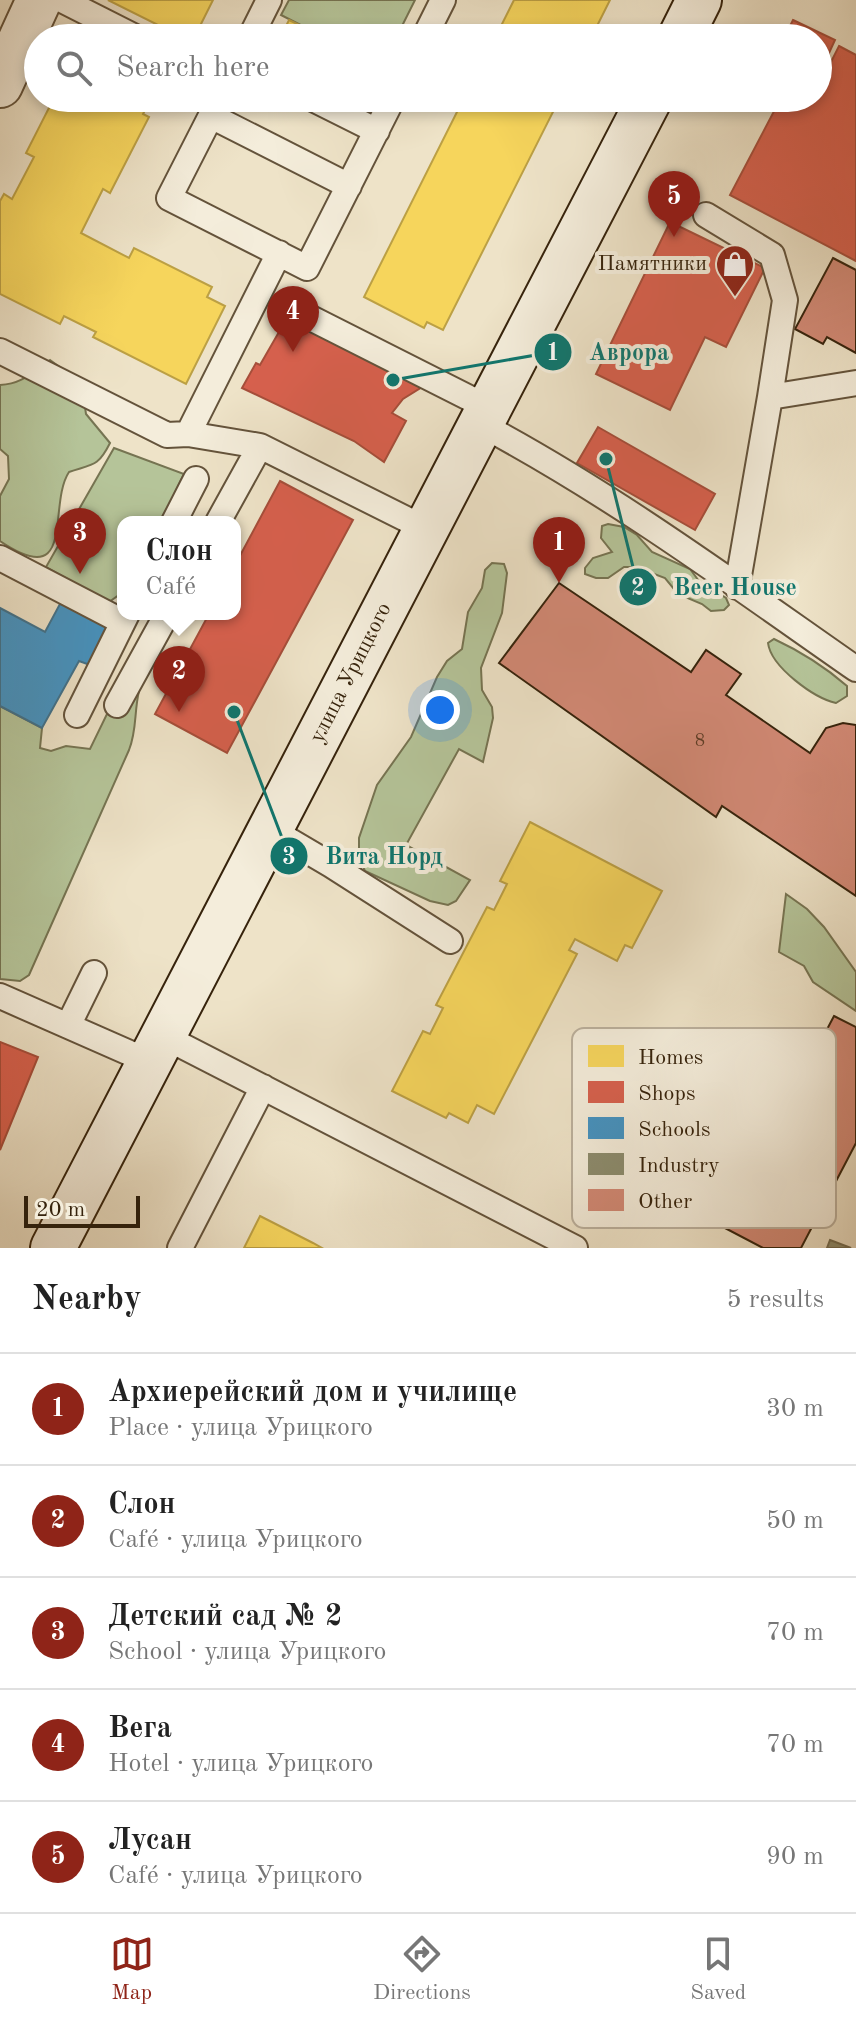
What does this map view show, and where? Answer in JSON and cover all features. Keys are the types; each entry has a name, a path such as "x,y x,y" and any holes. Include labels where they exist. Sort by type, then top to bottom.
{"main road":[{"path":"28,24 39,0"},
{"path":"687,24 699,0"},
{"path":"0,85 24,33"},
{"name":"улица Урицкого","path":"53,1248 643,112"}],"lane":[{"path":"62,0 109,24"},
{"path":"257,24 269,0"},
{"path":"431,24 443,0"},
{"path":"212,112 169,198 307,268 386,112"},
{"path":"223,112 349,186"},
{"path":"339,112 377,131"},
{"path":"706,215 772,255 785,300 737,587"},
{"path":"188,434 279,253"},
{"path":"289,307 484,416 856,669"},
{"path":"0,351 167,435 188,434 260,446 426,529"},
{"path":"770,397 856,383"},
{"path":"221,516 260,446"},
{"path":"177,516 196,479"},
{"path":"0,558 117,614"},
{"path":"77,715 124,620"},
{"path":"117,705 164,620"},
{"path":"270,829 450,941"},
{"path":"68,1026 94,973"},
{"path":"0,996 68,1026 156,1049 263,1087 575,1248"},
{"path":"180,1248 263,1087"}],"green space":[{"path":"289,0 415,0 403,24 299,24 281,15"},
{"path":"50,360 72,376 84,400 86,414 110,443 98,461 69,472 63,487 55,538 50,551 40,557 24,554 0,541 0,496 9,479 8,456 0,449 0,385 21,380"},
{"path":"114,448 184,474 164,516 117,516 117,596 109,602 46,567"},
{"path":"602,526 624,527 637,535 652,552 690,569 699,581 726,598 729,605 724,610 711,611 678,594 665,578 636,567 624,567 608,578 585,574 585,568 593,558 612,552 601,538"},
{"path":"492,563 504,564 507,573 502,613 481,668 482,690 492,707 493,718 483,762 459,749 406,845 470,880 456,901 448,905 430,901 365,871 359,856 359,838 377,785 411,737 447,661 462,649 468,612 482,588 485,570"},
{"path":"774,639 830,672 847,686 847,696 836,703 795,680 771,652 768,643"},
{"path":"124,679 139,691 129,750 29,975 20,981 0,979 0,706 42,728 40,748 51,751 66,746 90,749"},
{"path":"786,894 807,909 824,927 856,972 856,1011 813,982 804,966 779,952"}],"building: Homes":[{"path":"108,0 213,0 201,24 156,24"},
{"path":"514,0 610,0 598,24 502,24"},
{"path":"47,112 144,112 149,117 110,193 103,189 81,233 129,258 134,248 212,287 207,297 225,306 186,384 93,337 96,332 64,316 60,324 0,294 0,201 4,194 12,199 34,157 26,153"},
{"path":"457,112 553,112 443,330 427,322 424,328 364,297"},
{"path":"530,822 662,891 632,948 625,945 617,961 575,939 569,950 577,954 494,1114 477,1105 468,1123 449,1113 446,1118 392,1091 423,1031 430,1034 443,1008 436,1005 487,907 494,910 507,884 500,881"},
{"path":"260,1216 313,1243 322,1248 244,1248"}],"building: Shops":[{"path":"839,46 856,55 856,261 730,195 774,112 832,112 832,60"},
{"path":"670,222 765,268 726,347 705,337 670,410 596,374"},
{"path":"287,318 422,387 403,399 392,413 406,421 384,462 354,441 242,388 256,363 260,365"},
{"path":"598,427 715,494 695,530 577,463"},
{"path":"280,481 353,520 227,753 155,714 206,620 241,620 241,554"},
{"path":"0,1042 38,1057 0,1150"}],"building: Schools":[{"path":"61,602 110,629 90,665 79,661 42,728 0,706 0,608 45,632"}],"building: Industry":[{"path":"830,1240 851,1248 827,1248"}],"building: Other":[{"path":"833,258 856,270 856,353 827,337 823,344 795,329"},
{"path":"559,583 691,672 706,650 741,674 726,695 810,753 826,728 843,723 856,725 856,896 722,806 716,817 499,663"},
{"path":"834,1016 856,1027 856,1143 836,1181 836,1028 828,1028"},
{"path":"725,1228 811,1228 801,1248 763,1248"}],"place":[{"name":"Лусан","path":"674,237"},
{"name":"Памятники","path":"735,298"},
{"name":"Вега","path":"293,352"},
{"name":"Аврора","path":"393,380"},
{"name":"Beer House","path":"606,459"},
{"name":"Детский сад № 2","path":"80,574"},
{"name":"Архиерейский дом и училище","path":"559,583"},
{"name":"Слон","path":"179,712"},
{"name":"Вита Норд","path":"234,712"}]}
